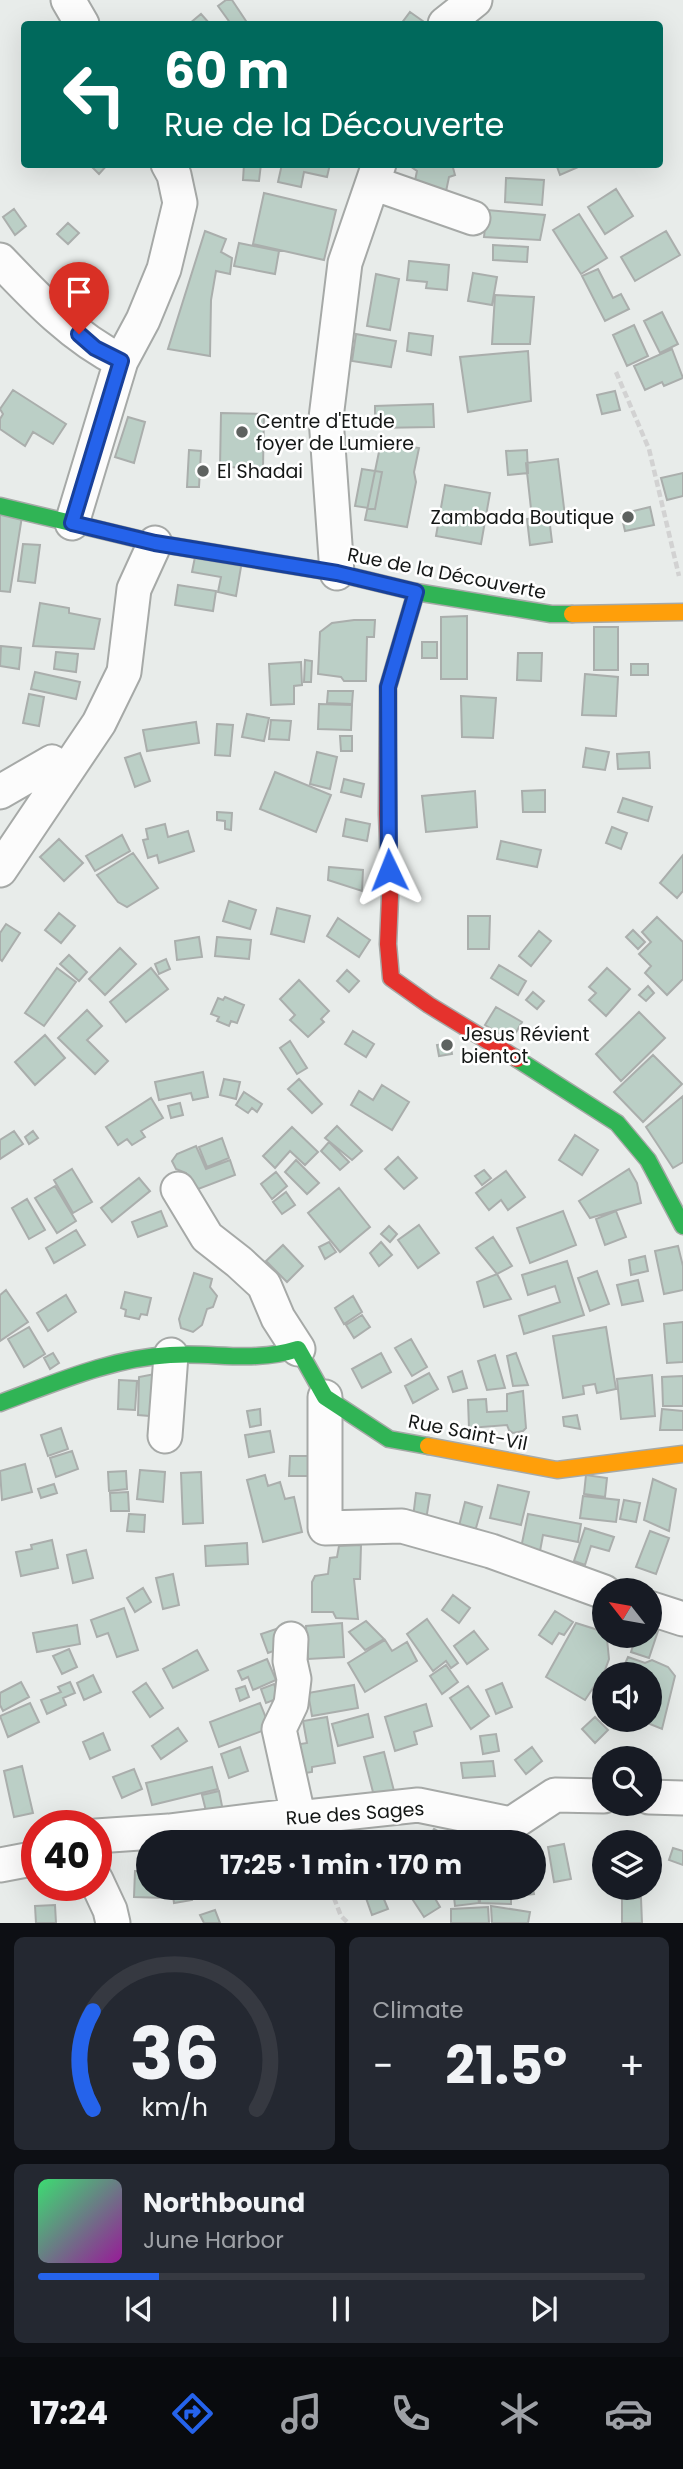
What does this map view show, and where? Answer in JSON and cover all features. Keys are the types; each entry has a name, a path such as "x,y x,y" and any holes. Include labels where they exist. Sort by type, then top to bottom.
{"street":[{"path":"68,0 80,21"},
{"path":"449,21 475,0"},
{"path":"72,523 121,361 143,320 164,269 180,203 170,168"},
{"path":"337,573 326,418 345,262 376,174 473,218"},
{"path":"0,261 30,292 95,348 121,361"},
{"name":"Rue de la Découverte","path":"0,506 155,543 337,573 416,592 551,614 683,612"},
{"path":"0,870 99,723 124,671 134,589 155,543"},
{"path":"416,592 388,687 388,944 391,978 617,1124 648,1160 683,1226"},
{"path":"0,792 52,762 66,770"},
{"path":"0,1403 119,1361 171,1355 229,1359 276,1357 298,1349 278,1318 264,1285 207,1237 178,1189"},
{"name":"Rue Saint-Vil","path":"298,1349 326,1397 389,1439 557,1470 683,1454"},
{"path":"165,1436 171,1355"},
{"path":"326,1397 325,1528 402,1527 491,1551 592,1587"},
{"path":"662,1612 683,1619"},
{"path":"291,1639 290,1661 294,1679 291,1704 279,1729 298,1815"},
{"name":"Rue des Sages","path":"112,1835 418,1805 511,1824 555,1795 592,1796"},
{"path":"662,1797 683,1798"},
{"path":"0,1865 21,1861"},
{"path":"106,1901 113,1923"}],"path":[{"path":"617,372 649,449 680,581"},
{"path":"335,1900 341,1916 348,1923"}],"building":[{"path":"226,0 232,0 246,21 229,21 218,6"},
{"path":"410,12 423,21 403,21"},
{"path":"201,14 207,21 193,21"},
{"path":"93,168 104,168 99,174"},
{"path":"244,168 261,168 259,181 243,180"},
{"path":"281,168 329,168 327,177 304,172 301,187 278,182"},
{"path":"413,168 453,168 455,175 449,177 444,201 412,195 417,171"},
{"path":"557,168 576,168 560,175"},
{"path":"506,178 544,180 542,205 505,202"},
{"path":"616,189 633,216 605,234 588,207"},
{"path":"264,193 336,210 324,260 253,244"},
{"path":"14,209 26,226 15,235 3,217"},
{"path":"487,210 545,215 540,240 484,237"},
{"path":"579,214 607,258 581,274 553,230"},
{"path":"68,223 79,233 68,244 57,234"},
{"path":"205,231 226,239 221,252 232,258 230,274 216,271 211,300 210,356 168,349"},
{"path":"666,231 680,255 635,281 621,257"},
{"path":"239,243 279,251 275,274 234,266"},
{"path":"493,245 528,247 527,262 493,260"},
{"path":"409,261 449,265 447,290 426,288 427,282 407,280"},
{"path":"598,269 613,298 621,294 629,309 605,321 582,276"},
{"path":"473,273 497,277 492,305 468,301"},
{"path":"376,274 399,279 390,330 367,326"},
{"path":"495,295 534,297 530,344 492,344"},
{"path":"662,312 678,344 660,353 644,321"},
{"path":"634,325 648,356 627,366 613,335"},
{"path":"409,333 433,336 431,355 407,351"},
{"path":"356,334 396,341 391,367 352,361"},
{"path":"672,349 683,378 664,386 662,382 645,390 634,366"},
{"path":"528,351 531,401 468,412 460,357"},
{"path":"13,390 66,424 53,444 33,432 25,446 0,429 3,414 0,409"},
{"path":"615,391 620,410 602,414 597,395"},
{"path":"433,404 434,427 375,428 375,406"},
{"path":"221,413 264,414 263,468 220,467"},
{"path":"128,417 145,422 134,463 115,457"},
{"path":"381,442 419,448 414,472 416,482 407,527 365,520"},
{"path":"189,450 201,451 199,487 187,487"},
{"path":"527,450 528,473 508,475 506,451"},
{"path":"558,459 565,516 549,517 552,542 530,545 527,519 532,518 526,463"},
{"path":"362,469 382,472 375,509 355,506"},
{"path":"683,473 683,496 667,500 661,478"},
{"path":"445,485 490,493 481,544 436,536"},
{"path":"0,507 23,510 10,592 0,591"},
{"path":"650,507 654,525 625,531 621,514"},
{"path":"23,544 40,545 35,583 18,581"},
{"path":"196,552 242,561 236,596 218,592 221,577 192,572"},
{"path":"178,585 216,591 213,611 175,605"},
{"path":"40,603 69,608 69,613 100,619 94,649 33,646"},
{"path":"467,616 467,679 441,679 441,617"},
{"path":"375,620 374,637 367,637 366,681 344,681 341,677 318,674 320,632 332,623"},
{"path":"594,627 618,627 618,670 594,670"},
{"path":"422,642 437,642 437,658 422,658"},
{"path":"1,646 21,648 19,669 0,666"},
{"path":"56,652 78,654 76,672 54,669"},
{"path":"518,653 542,653 541,681 517,680"},
{"path":"305,660 312,661 311,682 304,682"},
{"path":"301,662 302,685 294,686 294,704 271,705 269,664"},
{"path":"631,664 648,664 648,675 631,675"},
{"path":"35,672 80,682 76,699 31,689"},
{"path":"585,674 618,677 616,716 582,715"},
{"path":"328,691 353,691 352,704 327,703"},
{"path":"29,694 44,697 39,726 23,723"},
{"path":"461,696 496,698 493,738 462,737"},
{"path":"319,704 352,705 351,730 318,729"},
{"path":"247,714 269,718 264,741 242,737"},
{"path":"271,720 291,721 289,740 269,739"},
{"path":"196,722 199,743 147,751 143,730"},
{"path":"217,724 233,725 230,756 215,755"},
{"path":"340,736 352,736 352,751 341,751"},
{"path":"586,748 609,752 605,770 583,767"},
{"path":"317,752 337,757 330,789 310,784"},
{"path":"649,752 650,768 618,769 617,754"},
{"path":"140,753 150,781 135,787 125,758"},
{"path":"275,772 331,795 316,832 260,809"},
{"path":"344,779 364,784 361,797 341,792"},
{"path":"545,790 545,812 523,812 522,791"},
{"path":"475,791 477,827 426,832 422,796"},
{"path":"623,798 652,807 648,821 618,812"},
{"path":"217,812 232,813 231,830 225,829 225,821 217,820"},
{"path":"346,819 370,824 367,841 343,836"},
{"path":"165,824 168,837 188,831 194,851 159,863 157,855 148,858 143,840 148,839 146,829"},
{"path":"612,827 627,833 621,849 606,843"},
{"path":"122,835 130,851 95,871 86,856"},
{"path":"59,839 83,863 64,881 40,857"},
{"path":"501,841 541,850 537,867 497,859"},
{"path":"133,853 158,888 127,907 118,902 97,875"},
{"path":"683,855 683,891 677,898 660,883"},
{"path":"329,867 363,870 362,891 328,880"},
{"path":"229,901 256,910 250,929 223,921"},
{"path":"277,908 310,916 304,942 271,934"},
{"path":"59,913 75,926 61,943 45,930"},
{"path":"468,916 490,916 489,949 468,949"},
{"path":"657,917 683,942 683,979 667,995 645,973 651,966 639,954 651,942 642,932"},
{"path":"338,918 370,940 359,957 327,936"},
{"path":"6,924 20,933 2,961 0,933"},
{"path":"633,930 645,942 638,949 626,937"},
{"path":"539,931 551,941 531,966 519,956"},
{"path":"199,937 202,957 177,960 175,941"},
{"path":"217,937 251,940 249,959 215,956"},
{"path":"120,948 136,964 105,995 89,979"},
{"path":"69,955 87,972 79,981 60,964"},
{"path":"166,959 170,969 159,974 155,964"},
{"path":"499,965 526,981 518,995 491,978"},
{"path":"57,968 76,982 44,1026 25,1013"},
{"path":"151,968 168,989 126,1022 110,1002"},
{"path":"607,968 630,989 606,1016 589,1000 596,993 589,987"},
{"path":"347,970 359,981 349,992 337,981"},
{"path":"299,980 329,1011 321,1019 324,1022 308,1037 290,1020 295,1015 280,999"},
{"path":"648,986 654,993 646,1001 639,995"},
{"path":"533,992 544,1001 537,1009 526,1000"},
{"path":"225,997 244,1005 237,1023 231,1021 229,1026 217,1021 219,1017 211,1014 218,998 223,1000"},
{"path":"496,1007 522,1022 511,1041 485,1025"},
{"path":"87,1010 102,1026 87,1040 108,1061 95,1074 58,1038"},
{"path":"639,1012 665,1038 621,1081 596,1054"},
{"path":"353,1031 374,1044 366,1057 345,1044"},
{"path":"45,1035 65,1058 35,1085 15,1062"},
{"path":"290,1041 307,1068 297,1074 280,1048"},
{"path":"450,1043 452,1054 439,1056 437,1045"},
{"path":"653,1055 682,1084 643,1122 614,1092"},
{"path":"203,1072 208,1097 193,1100 191,1093 159,1100 155,1082"},
{"path":"224,1079 240,1082 236,1099 220,1095"},
{"path":"299,1079 322,1104 312,1113 288,1089"},
{"path":"382,1085 409,1102 392,1130 351,1105 359,1091 373,1100"},
{"path":"244,1092 262,1104 257,1112 252,1108 248,1113 236,1105"},
{"path":"683,1096 683,1162 673,1168 646,1127"},
{"path":"151,1098 163,1118 141,1131 145,1137 132,1145 127,1139 118,1145 106,1127"},
{"path":"180,1103 183,1115 171,1118 168,1106"},
{"path":"337,1126 362,1151 352,1160 325,1138"},
{"path":"292,1127 318,1152 305,1165 290,1151 275,1168 263,1156"},
{"path":"14,1131 23,1144 0,1159 0,1140"},
{"path":"33,1131 38,1138 29,1144 25,1137"},
{"path":"575,1135 598,1150 582,1175 559,1160"},
{"path":"222,1138 229,1158 207,1167 199,1147"},
{"path":"329,1142 349,1162 340,1170 321,1151"},
{"path":"196,1146 206,1169 230,1160 235,1175 193,1191 186,1173 176,1169 172,1161 177,1154"},
{"path":"398,1157 417,1178 404,1189 385,1169"},
{"path":"296,1160 319,1183 307,1194 285,1172"},
{"path":"72,1169 92,1202 73,1213 54,1180"},
{"path":"629,1169 637,1183 641,1203 590,1218 579,1201"},
{"path":"484,1170 491,1178 482,1185 475,1176"},
{"path":"506,1171 525,1197 508,1210 501,1200 489,1210 476,1193"},
{"path":"276,1172 287,1186 272,1199 261,1184"},
{"path":"139,1178 150,1191 112,1222 101,1208"},
{"path":"55,1186 76,1221 57,1233 35,1198"},
{"path":"339,1188 370,1227 340,1252 308,1213"},
{"path":"286,1192 295,1205 282,1214 273,1202"},
{"path":"27,1199 45,1230 29,1239 12,1208"},
{"path":"161,1211 167,1226 138,1237 132,1222"},
{"path":"563,1211 576,1245 530,1263 517,1228"},
{"path":"616,1211 626,1237 605,1245 596,1219"},
{"path":"419,1225 439,1253 418,1268 398,1240"},
{"path":"389,1226 397,1234 390,1242 381,1234"},
{"path":"76,1230 85,1245 54,1263 46,1248"},
{"path":"493,1237 512,1266 497,1274 476,1248"},
{"path":"329,1242 336,1252 325,1259 319,1247"},
{"path":"381,1242 392,1255 379,1266 370,1253"},
{"path":"283,1245 303,1266 287,1282 266,1261"},
{"path":"678,1246 683,1266 683,1290 664,1294 655,1251"},
{"path":"645,1256 648,1271 631,1275 629,1260"},
{"path":"567,1261 584,1315 524,1334 519,1316 560,1302 555,1286 528,1295 522,1275"},
{"path":"597,1271 609,1304 590,1311 578,1278"},
{"path":"194,1273 212,1279 210,1287 217,1296 213,1307 207,1309 202,1325 193,1332 181,1328 179,1319"},
{"path":"497,1274 511,1299 484,1307 477,1282"},
{"path":"638,1280 643,1301 622,1305 617,1285"},
{"path":"6,1290 28,1322 0,1341 0,1295"},
{"path":"125,1292 151,1298 147,1315 141,1314 139,1319 125,1316 126,1310 121,1308"},
{"path":"66,1295 76,1312 48,1331 37,1313"},
{"path":"353,1296 362,1312 344,1324 335,1308"},
{"path":"362,1315 370,1327 354,1338 346,1325"},
{"path":"683,1322 683,1362 667,1363 664,1324"},
{"path":"29,1327 45,1354 24,1367 8,1339"},
{"path":"606,1327 616,1389 597,1393 595,1384 583,1386 584,1394 563,1398 553,1336"},
{"path":"411,1339 427,1367 412,1376 395,1348"},
{"path":"53,1353 59,1363 50,1369 44,1358"},
{"path":"381,1353 391,1372 362,1388 352,1369"},
{"path":"516,1353 528,1385 513,1386 507,1356"},
{"path":"495,1355 505,1388 487,1390 478,1361"},
{"path":"462,1371 467,1388 453,1392 448,1377"},
{"path":"429,1373 438,1389 413,1403 405,1386"},
{"path":"155,1374 161,1417 138,1415 139,1377"},
{"path":"652,1375 655,1416 621,1419 617,1379"},
{"path":"683,1376 683,1406 663,1406 662,1377"},
{"path":"119,1380 137,1381 135,1410 118,1409"},
{"path":"523,1391 526,1428 523,1431 513,1433 507,1425 469,1428 468,1400 486,1399 487,1412 507,1411 507,1394"},
{"path":"260,1409 261,1425 250,1427 247,1411"},
{"path":"662,1409 683,1411 683,1430 660,1430"},
{"path":"577,1415 580,1429 564,1426 563,1417"},
{"path":"61,1428 68,1449 48,1456 41,1435"},
{"path":"270,1431 274,1452 249,1457 245,1435"},
{"path":"72,1451 78,1469 56,1477 50,1458"},
{"path":"290,1456 312,1456 312,1476 289,1476"},
{"path":"25,1464 32,1492 2,1500 0,1471"},
{"path":"140,1470 165,1472 163,1502 137,1499"},
{"path":"126,1471 127,1489 109,1491 108,1472"},
{"path":"201,1472 203,1523 183,1524 181,1473"},
{"path":"265,1475 268,1486 280,1482 285,1499 294,1497 302,1532 263,1542 247,1480"},
{"path":"586,1475 607,1478 605,1497 584,1494"},
{"path":"653,1479 676,1489 669,1531 644,1520"},
{"path":"54,1484 57,1493 41,1498 38,1489"},
{"path":"498,1485 529,1492 521,1525 490,1518"},
{"path":"128,1492 129,1511 111,1511 110,1493"},
{"path":"416,1493 430,1495 426,1520 413,1518"},
{"path":"583,1496 619,1500 616,1522 580,1518"},
{"path":"624,1500 640,1503 636,1522 620,1519"},
{"path":"465,1502 482,1507 474,1535 458,1530"},
{"path":"129,1514 145,1515 144,1532 127,1531"},
{"path":"528,1514 581,1524 578,1542 543,1535 540,1551 521,1548"},
{"path":"585,1528 614,1537 609,1551 591,1546 585,1565 574,1561"},
{"path":"650,1531 669,1538 656,1574 636,1567"},
{"path":"52,1540 58,1568 21,1576 16,1552 32,1549 31,1545"},
{"path":"247,1543 248,1564 206,1566 205,1546"},
{"path":"361,1545 360,1579 354,1579 358,1619 336,1618 333,1612 312,1612 312,1582 315,1576 328,1574 330,1558 337,1557 339,1546"},
{"path":"86,1550 93,1578 73,1583 67,1555"},
{"path":"173,1574 179,1605 163,1609 156,1578"},
{"path":"143,1588 151,1602 135,1612 127,1598"},
{"path":"453,1595 470,1608 459,1623 442,1610"},
{"path":"124,1608 138,1650 117,1657 108,1633 97,1637 91,1620"},
{"path":"555,1611 573,1622 564,1635 559,1633 552,1644 539,1635"},
{"path":"427,1619 458,1663 451,1668 446,1661 433,1671 407,1634"},
{"path":"366,1621 384,1639 365,1650 349,1632"},
{"path":"342,1623 344,1657 308,1659 306,1626"},
{"path":"576,1623 592,1628 592,1648 608,1648 608,1662 592,1662 592,1690 585,1700 546,1677"},
{"path":"77,1625 80,1644 37,1652 33,1633"},
{"path":"279,1628 285,1647 268,1653 261,1634"},
{"path":"474,1631 488,1649 467,1664 454,1646"},
{"path":"385,1640 392,1651 407,1642 417,1661 365,1692 348,1663"},
{"path":"632,1648 652,1648 649,1658 631,1652"},
{"path":"69,1649 77,1667 62,1674 53,1656"},
{"path":"197,1650 208,1670 173,1688 163,1669"},
{"path":"628,1657 642,1662 626,1662"},
{"path":"267,1659 276,1680 253,1690 248,1677 242,1680 238,1671"},
{"path":"662,1664 675,1676 662,1729"},
{"path":"446,1665 458,1682 442,1694 430,1676"},
{"path":"93,1675 101,1692 84,1700 77,1683"},
{"path":"21,1682 29,1697 3,1711 0,1693"},
{"path":"70,1682 75,1693 63,1698 66,1705 47,1714 41,1700 61,1692 58,1687"},
{"path":"146,1683 163,1708 150,1717 133,1692"},
{"path":"502,1683 512,1707 496,1714 486,1690"},
{"path":"274,1684 279,1698 266,1703 261,1689"},
{"path":"354,1685 358,1708 312,1716 308,1693"},
{"path":"245,1686 249,1697 240,1701 236,1689"},
{"path":"468,1686 489,1716 471,1729 450,1698"},
{"path":"30,1703 39,1722 8,1737 0,1716"},
{"path":"260,1703 270,1728 219,1747 210,1722"},
{"path":"426,1704 432,1726 414,1732 417,1744 395,1751 385,1717"},
{"path":"368,1714 373,1737 338,1746 332,1724"},
{"path":"327,1717 335,1763 312,1767 312,1772 299,1774 294,1745 307,1743 303,1721"},
{"path":"592,1720 592,1732 606,1732 595,1743 582,1729"},
{"path":"178,1728 187,1741 161,1759 152,1746"},
{"path":"103,1733 110,1750 90,1759 83,1742"},
{"path":"496,1734 499,1751 483,1754 480,1736"},
{"path":"240,1747 248,1771 229,1778 221,1754"},
{"path":"532,1747 542,1761 526,1774 515,1760"},
{"path":"384,1752 394,1791 374,1796 364,1757"},
{"path":"493,1761 495,1776 463,1778 461,1763"},
{"path":"22,1766 32,1810 21,1810 21,1816 14,1817 4,1771"},
{"path":"212,1767 218,1789 152,1805 146,1783"},
{"path":"134,1769 142,1789 122,1798 113,1777"},
{"path":"219,1791 223,1811 207,1815 202,1795"},
{"path":"564,1844 571,1879 554,1882 548,1847"},
{"path":"673,1848 683,1851 683,1865 669,1860"},
{"path":"135,1871 136,1871 136,1897"},
{"path":"367,1900 384,1900 388,1909 372,1915"},
{"path":"413,1900 436,1900 440,1907 424,1917"},
{"path":"454,1900 479,1900 479,1903 455,1906"},
{"path":"480,1900 511,1900 511,1904 480,1903"},
{"path":"622,1900 641,1900 642,1923 622,1923"},
{"path":"55,1905 56,1923 36,1923 35,1906"},
{"path":"491,1906 530,1912 528,1923 492,1923"},
{"path":"488,1907 489,1923 451,1923 451,1909"},
{"path":"215,1910 220,1923 204,1923 200,1915"}],"traffic: fast":[{"path":"0,506 155,543 337,573 416,592 551,614 572,614"},
{"path":"517,1059 617,1123 648,1160 683,1226"},
{"path":"0,1403 105,1366 148,1357 187,1354 250,1356 298,1349 325,1397 389,1439 428,1446"}],"traffic: slow":[{"path":"572,614 683,612"},
{"path":"428,1446 557,1470 683,1454"}],"traffic: jam":[{"path":"416,592 388,687 388,944 391,978 429,1005 517,1059"}],"place":[{"name":"Centre d'Etude foyer de Lumiere","path":"242,432"},
{"name":"El Shadai","path":"203,471"},
{"name":"Zambada Boutique","path":"628,517"},
{"name":"Jesus Révient bientot","path":"447,1045"}],"route":[{"path":"79,334 95,348 121,361 72,523 155,543 337,573 416,592 388,687 389,870"}]}
